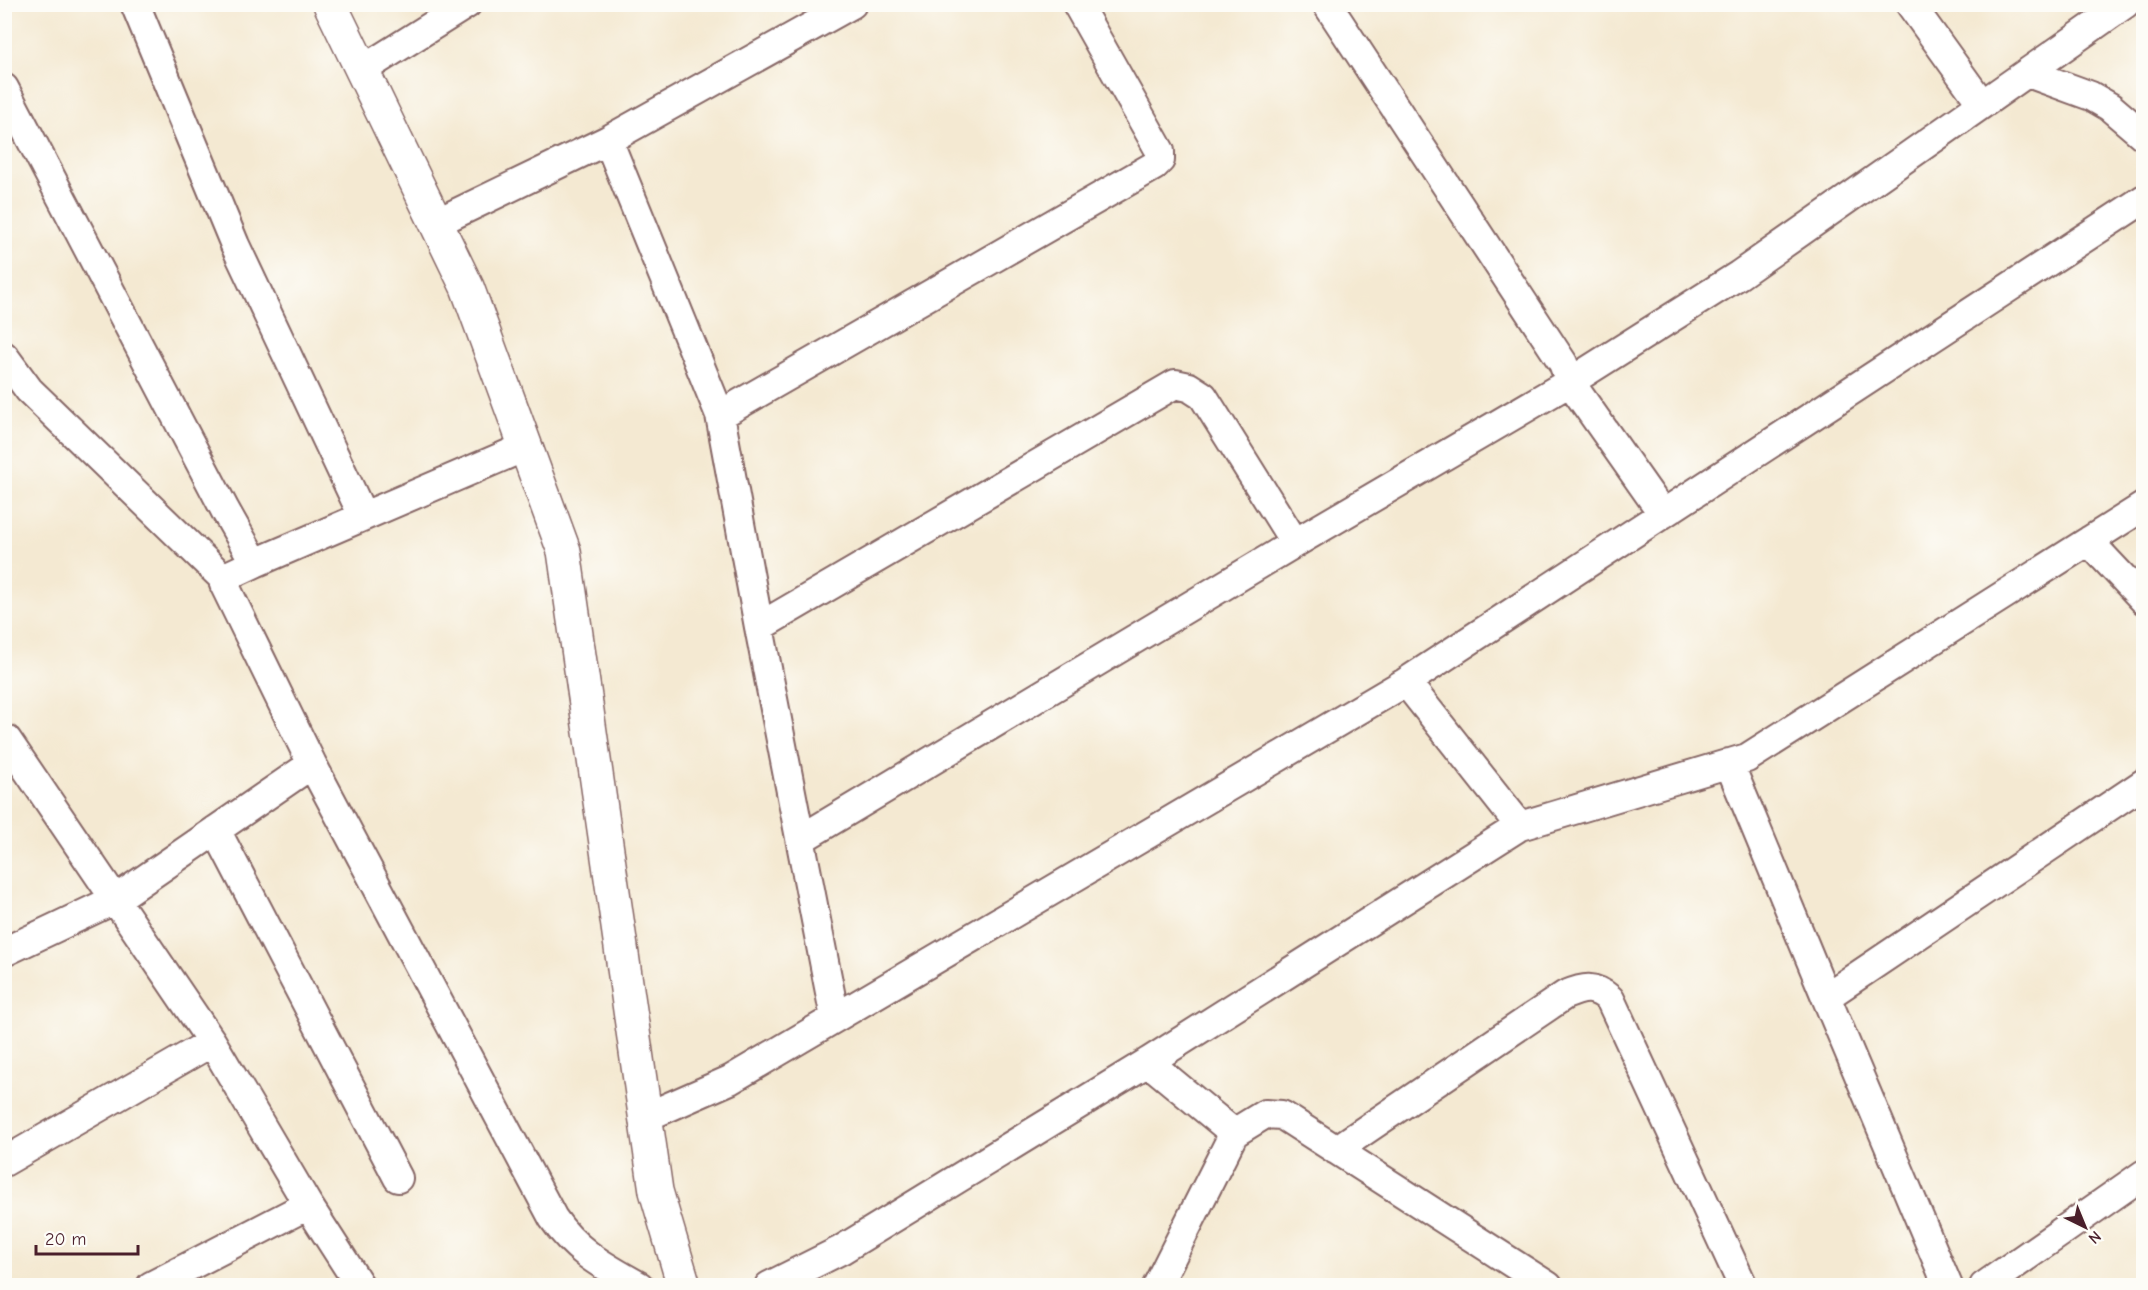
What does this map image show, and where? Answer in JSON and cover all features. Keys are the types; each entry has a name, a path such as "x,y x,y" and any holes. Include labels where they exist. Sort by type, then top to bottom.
{"street":[{"path":"135,4 235,245 363,516"},
{"path":"330,4 467,287 564,551 656,1191 684,1286"},
{"path":"362,70 467,4"},
{"path":"436,223 608,140 852,4"},
{"path":"720,415 1143,172 1160,160 1160,151 1077,4"},
{"path":"1327,4 1563,363 1570,382 1663,514"},
{"path":"1910,4 1982,104"},
{"path":"801,839 1295,543 1570,382 1738,275 2125,4"},
{"path":"2028,73 2091,96 2110,107 2144,136"},
{"path":"4,88 255,562"},
{"path":"608,140 720,415 836,1018"},
{"path":"646,1117 730,1080 1406,682 2144,199"},
{"path":"4,356 29,390 223,578 312,764 553,1218 565,1236 582,1252 639,1286"},
{"path":"759,627 1175,384 1189,387 1203,396 1295,543"},
{"path":"223,578 255,562 525,447"},
{"path":"769,1286 840,1250 1148,1062 1520,826 1747,758 2144,506"},
{"path":"2090,540 2144,600"},
{"path":"1406,682 1520,826"},
{"path":"4,741 7,740 212,1042 308,1205 360,1286"},
{"path":"1729,763 1948,1286"},
{"path":"4,952 116,899 312,764"},
{"path":"1826,997 2144,783"},
{"path":"216,830 398,1178"},
{"path":"1336,1150 1565,995 1581,988 1598,989 1610,999 1743,1286"},
{"path":"4,1162 212,1042"},
{"path":"1148,1062 1234,1133"},
{"path":"1157,1286 1234,1133 1265,1114 1282,1116 1548,1286"},
{"path":"1984,1286 2144,1174"},
{"path":"151,1286 308,1205"}]}
